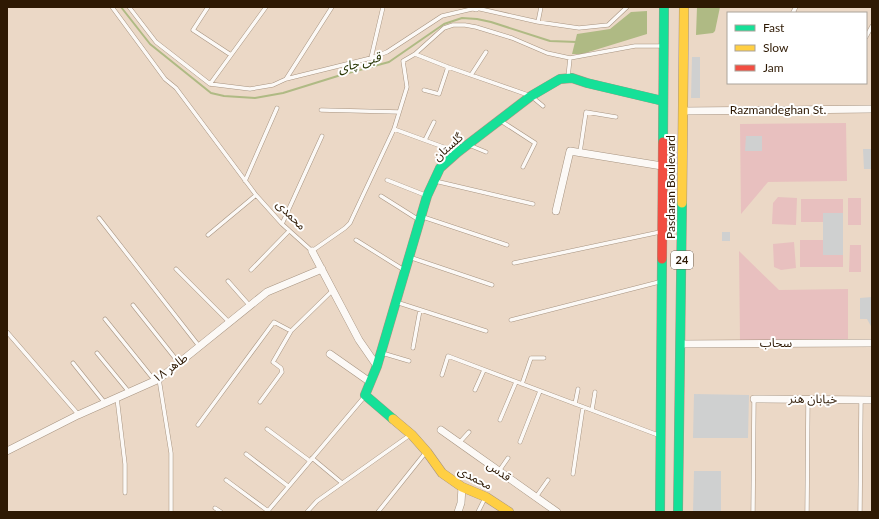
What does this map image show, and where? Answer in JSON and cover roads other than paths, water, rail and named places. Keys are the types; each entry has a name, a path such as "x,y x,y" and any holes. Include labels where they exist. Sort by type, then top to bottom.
{"main road":[{"name":"Pasdaran Boulevard","path":"660,512 664,7"},
{"name":"Pasdaran Boulevard","path":"678,512 684,7"},
{"path":"568,77 663,101"},
{"name":"گلستان","path":"365,395 377,366 427,196 440,168 458,152 531,96 560,79 568,77"},
{"name":"محمدی","path":"365,395 412,434 442,474 462,487 486,497 509,512"}],"street":[{"name":"Razmandeghan St.","path":"683,111 872,109"},
{"path":"556,211 570,151 662,166"},
{"name":"محمدی","path":"312,251 359,340 377,366"},
{"name":"طاهر ۱۸","path":"7,451 78,415 157,380 266,292 322,270"},
{"name":"سحاب","path":"680,344 872,343"},
{"path":"330,354 370,382"},
{"name":"خیابان هنر","path":"754,399 872,400"},
{"name":"قدس","path":"441,430 558,512"},
{"path":"458,512 461,503 462,487"}],"lane":[{"name":"محمدی","path":"112,7 165,79 176,88 256,195 282,224 312,251"},
{"path":"129,7 156,42 210,84 250,89 273,85 286,79 371,58 387,52 442,16 474,7 538,22 579,28 608,25 627,7"},
{"path":"210,84 266,7"},
{"path":"286,79 332,7"},
{"path":"371,58 383,7"},
{"path":"538,22 541,7"},
{"path":"208,8 193,30 231,55"},
{"path":"312,251 350,223 394,129 407,87 403,62 415,54 444,28 453,25 476,27 512,38 547,53 570,58 635,46 663,46"},
{"path":"867,35 872,26"},
{"path":"471,75 486,52"},
{"path":"415,54 448,68 531,96 543,106"},
{"path":"568,77 570,58"},
{"path":"424,90 440,94 448,68"},
{"path":"245,181 277,108"},
{"path":"320,110 399,112"},
{"path":"580,152 586,112 616,117"},
{"path":"500,120 535,143 523,167"},
{"path":"425,140 434,122"},
{"path":"394,129 458,152"},
{"path":"282,224 322,136"},
{"path":"468,145 486,152"},
{"path":"388,180 427,196"},
{"path":"434,180 533,204"},
{"path":"208,234 256,195"},
{"path":"381,196 420,218 507,245"},
{"path":"99,218 199,346"},
{"path":"251,270 289,231"},
{"path":"514,263 662,232"},
{"path":"356,240 405,271"},
{"path":"409,257 492,285"},
{"path":"176,269 228,322"},
{"path":"228,281 250,306"},
{"path":"511,320 662,282"},
{"path":"260,402 282,372 281,368 273,362 290,330 332,291"},
{"path":"396,302 486,331"},
{"path":"133,305 179,363"},
{"path":"413,348 420,310"},
{"path":"105,319 157,380 171,453 171,512"},
{"path":"198,425 274,322 290,330"},
{"path":"7,332 78,415"},
{"path":"97,353 129,393"},
{"path":"381,353 409,361"},
{"path":"442,375 448,356 661,436"},
{"path":"522,384 531,358 544,358"},
{"path":"72,363 105,403"},
{"path":"475,390 484,370"},
{"path":"500,420 516,382"},
{"path":"575,404 578,389"},
{"path":"520,442 540,391"},
{"path":"592,410 595,392"},
{"path":"226,480 267,511 365,395"},
{"path":"117,398 126,464 125,492"},
{"path":"753,512 754,399"},
{"path":"807,512 808,399"},
{"path":"860,512 862,400"},
{"path":"573,474 582,407"},
{"path":"267,429 311,459 342,483"},
{"path":"459,443 469,432"},
{"path":"307,512 317,501 412,434"},
{"path":"378,512 427,452"},
{"path":"246,454 288,486"},
{"path":"499,471 508,458"},
{"path":"536,497 548,480"},
{"path":"478,512 486,497"},
{"path":"215,508 221,512"}],"waterway":[{"name":"قبی چای","path":"121,7 150,44 211,93 224,96 255,98 283,93 389,62 444,24 462,18 491,22 550,41 577,42"}]}
